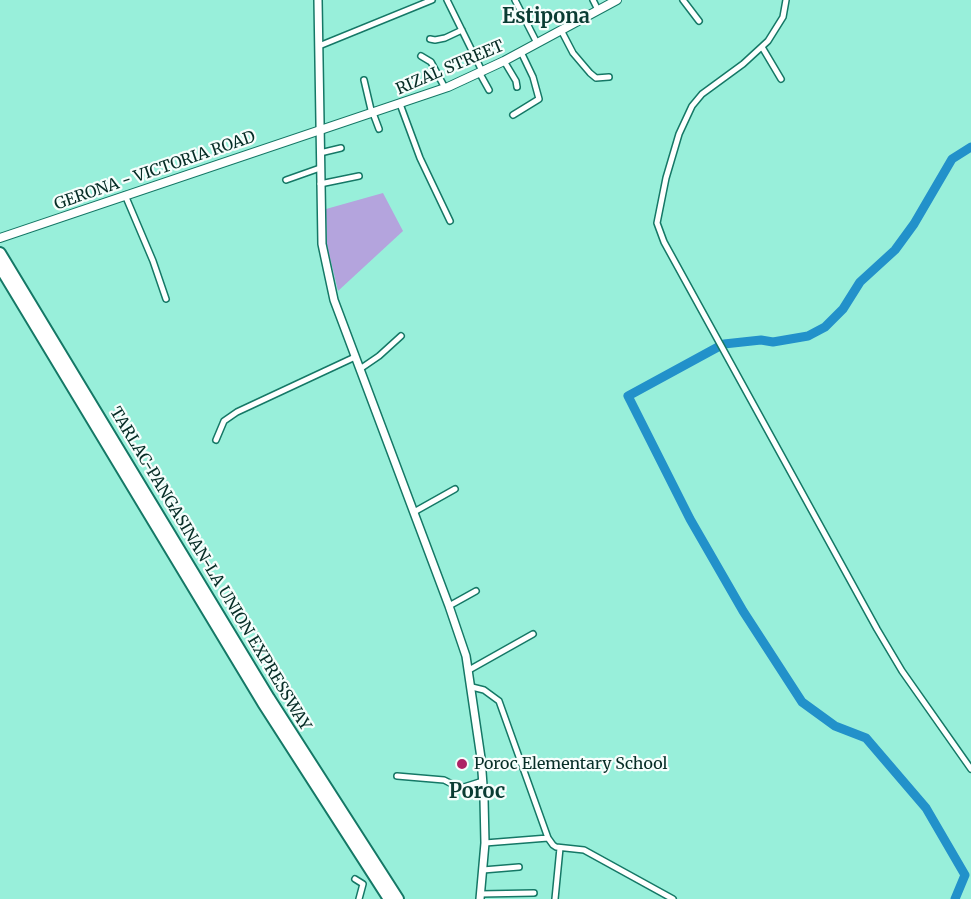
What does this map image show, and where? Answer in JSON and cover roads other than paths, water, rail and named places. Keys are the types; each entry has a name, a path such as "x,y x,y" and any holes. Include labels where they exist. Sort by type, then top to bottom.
{"highway":[{"name":"TARLAC-PANGASINAN-LA UNION EXPRESSWAY","path":"0,253 269,698 398,899"},
{"name":"TARLAC-PANGASINAN-LA UNION EXPRESSWAY","path":"0,267 263,703 389,899"}],"main road":[{"name":"RIZAL STREET","path":"319,131 445,88 504,61 617,0"},
{"name":"GERONA - VICTORIA ROAD","path":"0,238 319,131"}],"street":[{"path":"318,0 322,244 330,283 355,357 449,606 469,670 483,781 485,843 480,897 534,892"},
{"path":"319,46 432,0"},
{"path":"447,0 489,90"},
{"path":"515,0 537,43"},
{"path":"593,0 598,10"},
{"path":"683,0 699,21"},
{"path":"786,0 783,17 768,41 743,64 702,94 692,106 679,134 666,178 657,223 664,242 877,629 902,671 971,769"},
{"path":"429,39 445,38 462,30"},
{"path":"561,30 573,53 590,73 596,78 609,77"},
{"path":"762,47 781,79"},
{"path":"513,115 539,99 534,77 521,52"},
{"path":"421,56 431,62 445,88"},
{"path":"504,61 517,87"},
{"path":"364,80 372,114 380,129"},
{"path":"400,104 420,158 450,221"},
{"path":"320,153 341,148"},
{"path":"286,180 320,168"},
{"path":"320,184 359,176"},
{"path":"125,195 153,261 166,299"},
{"path":"360,369 401,336"},
{"path":"216,440 224,421 237,412 355,357"},
{"path":"414,512 455,489"},
{"path":"449,606 476,591"},
{"path":"469,670 533,634"},
{"path":"472,687 484,690 499,701 548,838 556,847 584,850 673,899"},
{"path":"397,776 444,780 464,787 483,781"},
{"path":"485,843 548,838"},
{"path":"555,899 560,848"},
{"path":"483,870 519,867"},
{"path":"355,879 363,884 359,899"}],"waterway":[{"path":"724,344 761,340 773,342 808,336 825,327 843,309 860,282 895,250 914,224 952,159 971,147"},
{"path":"718,347 628,396 690,519 743,611 802,702 835,726 866,738 926,808 965,875 955,899"}],"place":[{"name":"Poroc Elementary School","path":"462,764"}],"district":[{"name":"Estipona","path":"546,17"},
{"name":"Poroc","path":"477,792"}]}
